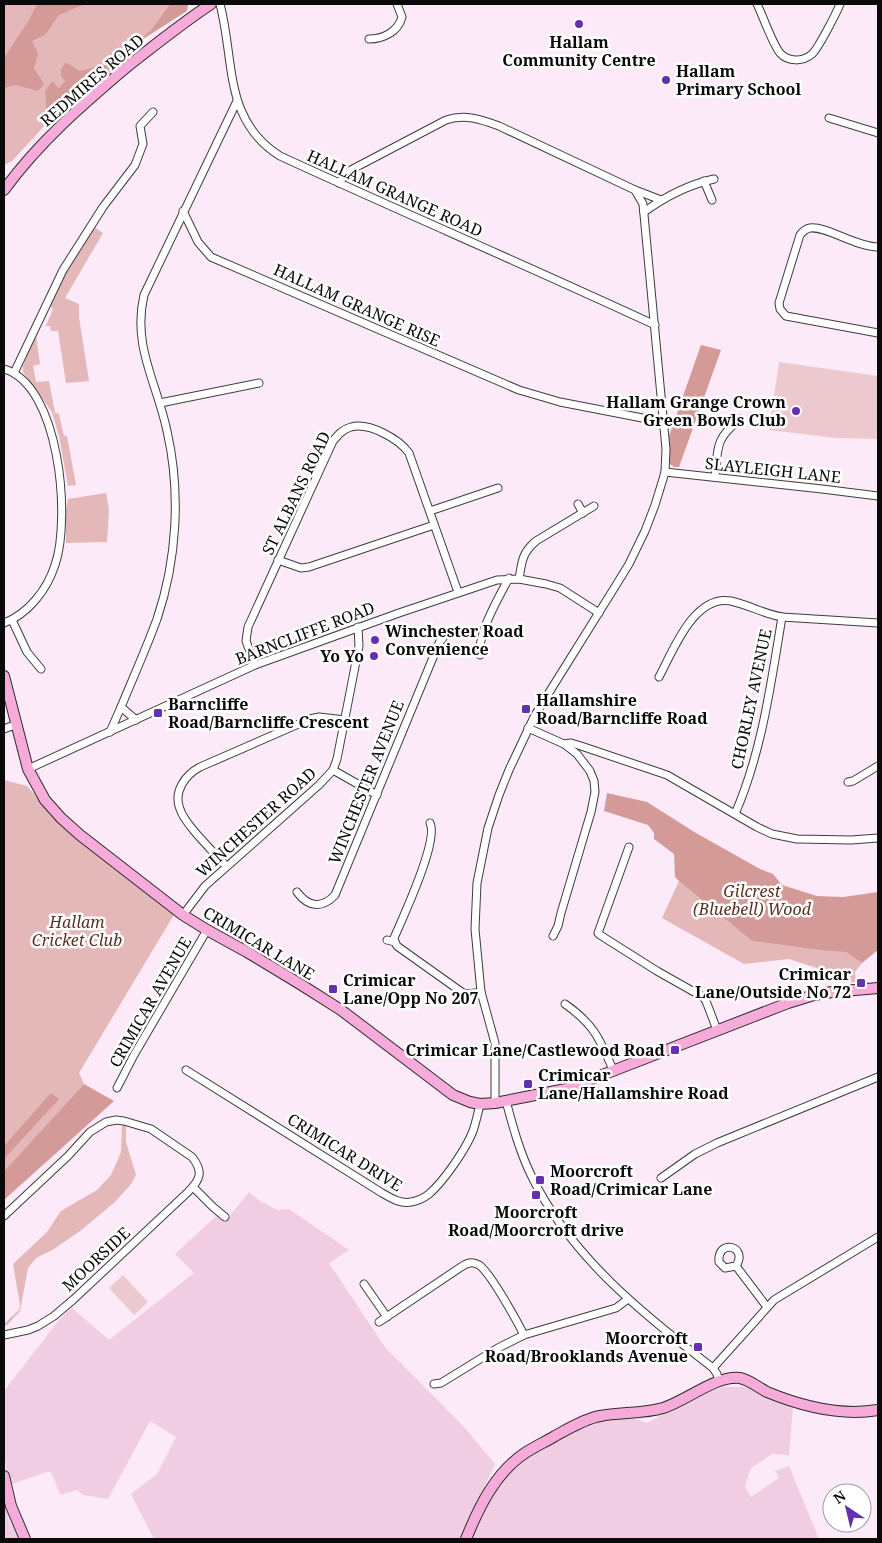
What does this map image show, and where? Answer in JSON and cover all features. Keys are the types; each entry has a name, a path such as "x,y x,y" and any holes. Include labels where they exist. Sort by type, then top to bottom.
{"street":[{"name":"REDMIRES ROAD","path":"4,190 39,146 85,102 158,42 211,4"},
{"name":"HALLAM GRANGE ROAD","path":"220,4 236,101 247,123 271,151 655,325"},
{"path":"368,39 384,37 396,29 402,17 397,4"},
{"path":"757,4 780,52 789,58 801,60 813,54 840,4"},
{"path":"110,732 157,617 167,584 172,555 175,512 174,481 167,430 144,354 140,319 141,308 144,295 236,101"},
{"path":"14,373 63,270 103,207 135,164 143,144 140,126 153,112"},
{"path":"339,183 347,172 382,153 446,120 465,116 499,126 635,190 661,200"},
{"path":"829,118 878,133"},
{"path":"644,212 661,200 692,184 714,179"},
{"path":"704,181 712,200"},
{"path":"494,1104 494,1043 481,992 475,929 475,906 480,862 488,828 499,795 528,728 551,687 629,564 645,531 665,472 666,449 644,212 643,204 635,190"},
{"name":"HALLAM GRANGE RISE","path":"183,211 198,242 211,257 519,390 560,402 663,422"},
{"path":"878,247 865,246 825,231 812,228 807,229 800,235 779,303 780,309 786,316 878,333"},
{"path":"4,368 21,378 38,401 46,417 53,440 58,468 62,525 58,555 51,576 30,606 12,620 4,623"},
{"path":"160,403 259,383"},
{"path":"716,477 721,438 740,419"},
{"name":"ST ALBANS ROAD","path":"255,665 246,641 248,627 333,441 338,434 351,426 370,428 384,433 409,453 458,592"},
{"name":"SLAYLEIGH LANE","path":"665,472 878,496"},
{"path":"430,511 498,488"},
{"path":"578,504 583,513"},
{"path":"519,578 522,559 529,547 594,506"},
{"path":"278,560 301,568 309,567 434,525"},
{"path":"480,655 482,635 509,578"},
{"name":"BARNCLIFFE ROAD","path":"28,769 255,665 358,627 497,580 519,578 560,588 599,613"},
{"path":"659,677 690,621 709,605 723,601 731,601 768,615 782,617 878,623"},
{"name":"CHORLEY AVENUE","path":"735,814 743,796 757,750 782,617"},
{"path":"12,620 27,652 41,669"},
{"name":"WINCHESTER ROAD","path":"183,915 205,886 319,785 333,770 337,759 359,646 358,627"},
{"name":"WINCHESTER AVENUE","path":"297,892 304,900 311,904 325,904 335,895 424,677 443,638"},
{"name":"CRIMICAR LANE","path":"4,676 28,769 45,800 61,818 183,915 341,1010 453,1095 470,1102 494,1104 566,1090 771,1009 814,995 878,988"},
{"path":"121,707 136,720"},
{"path":"226,866 186,820 179,808 178,794 188,775 310,719 318,717 345,720"},
{"path":"4,729 17,724"},
{"path":"528,728 564,744 577,754 590,771 594,781 591,812 558,926 553,936"},
{"path":"564,744 587,748 667,775 772,834 790,838 851,840 878,838"},
{"path":"577,754 587,748"},
{"path":"848,782 878,766"},
{"path":"333,770 376,795"},
{"path":"430,823 432,830 425,861 394,938 395,942 397,946 463,993 481,992"},
{"path":"629,847 598,932 657,972 702,997 706,1001 717,1030"},
{"name":"CRIMICAR AVENUE","path":"117,1088 134,1055 208,930"},
{"path":"387,940 395,942"},
{"path":"565,1004 596,1032 614,1072"},
{"name":"CRIMICAR DRIVE","path":"186,1070 382,1193 402,1202 420,1199 429,1194 440,1182 466,1146 474,1130 480,1104"},
{"path":"661,1178 695,1154 718,1143 878,1077"},
{"path":"506,1101 522,1154 540,1192 581,1250 644,1314 713,1368 719,1381"},
{"path":"4,1216 68,1156 90,1132 106,1122 116,1120 150,1129 192,1157 198,1164 200,1171 193,1187 225,1217"},
{"name":"MOORSIDE","path":"5,1333 28,1330 54,1316 193,1187"},
{"path":"713,1368 774,1300 878,1237"},
{"path":"379,1322 466,1264 473,1262 484,1269 524,1335"},
{"path":"736,1266 766,1307"},
{"path":"364,1284 387,1317"},
{"path":"434,1384 441,1383 498,1348 524,1335 616,1308 628,1299"},
{"path":"466,1539 489,1492 512,1464 525,1453 561,1433 597,1417 662,1408 674,1404 719,1381 739,1378 767,1392 824,1409 848,1411 878,1410"},
{"path":"4,1476 11,1506 25,1539"}],"shaded area":[{"path":"779,362 878,376 878,439 835,438 769,430"},
{"path":"249,1192 260,1201 277,1210 289,1209 349,1250 329,1263 385,1347 464,1427 495,1464 460,1539 154,1539 131,1494 157,1474 176,1437 150,1421 108,1499 83,1495 77,1490 61,1495 50,1471 9,1485 4,1455 4,1391 60,1319 72,1308 109,1340 194,1273 175,1254 216,1216 225,1222"},
{"path":"123,1275 148,1302 134,1315 109,1288"},
{"path":"723,1387 745,1387 768,1398 793,1406 789,1455 772,1454 751,1468 745,1486 751,1497 779,1478 775,1471 789,1466 819,1539 470,1539 480,1517 505,1477 537,1451 575,1431 614,1417 633,1418 647,1423 694,1397"},
{"path":"4,1492 9,1520 19,1539 4,1539"}],"green space":[{"path":"4,4 170,4 151,30 113,62 80,71 66,62 65,81 59,88 52,82 45,91 47,123 12,161 4,165"},
{"path":"37,4 85,4 59,15 45,35 32,41 38,54 34,68 44,84 38,91 16,85 4,88 4,58 29,20"},
{"path":"170,4 191,4 188,5 187,11 140,41 121,62 74,101 71,100 47,123 45,91 52,81 59,88 65,81 61,76 61,69 66,62 80,71 113,62 151,30"},
{"path":"94,227 103,233 65,298 79,304 79,317 89,381 66,383 58,331 51,331 50,326 46,326 53,309 48,305 75,254"},
{"path":"35,336 40,364 33,366 36,382 49,381 55,413 59,414 64,436 67,436 76,485 68,486 59,436 52,412 23,372 23,366"},
{"path":"701,345 721,350 679,467 674,467 670,464 669,436"},
{"path":"106,493 109,510 107,542 66,543 68,499"},
{"name":"Hallam Cricket Club","path":"4,780 27,786 68,832 175,913 79,1073 84,1084 4,1171"},
{"name":"Gilcrest (Bluebell) Wood","path":"607,793 647,802 696,833 760,869 773,874 782,885 817,896 843,897 878,892 878,950 862,963 846,952 752,941 675,877 674,854 654,839 654,833 648,825 604,811"},
{"path":"679,881 752,941 846,952 862,963 855,972 856,982 836,982 832,973 789,959 744,964 662,918"},
{"path":"84,1084 114,1101 4,1200 4,1171"},
{"path":"51,1093 59,1099 4,1159 4,1146"},
{"path":"122,1124 126,1125 126,1142 136,1175 131,1184 115,1202 80,1231 54,1249 36,1258 28,1268 20,1311 6,1326 4,1324 19,1310 20,1305 13,1264 47,1232 61,1211 97,1190 111,1175 121,1152"}],"place":[{"name":"Hallam Community Centre","path":"579,24"},
{"name":"Hallam Primary School","path":"666,80"},
{"name":"Hallam Grange Crown Green Bowls Club","path":"796,411"},
{"name":"Winchester Road Convenience","path":"375,640"},
{"name":"Yo Yo","path":"374,656"},
{"name":"Hallamshire Road/Barncliffe Road","path":"526,709"},
{"name":"Barncliffe Road/Barncliffe Crescent","path":"158,713"},
{"name":"Crimicar Lane/Outside No 72","path":"861,983"},
{"name":"Crimicar Lane/Opp No 207","path":"333,989"},
{"name":"Crimicar Lane/Castlewood Road","path":"675,1050"},
{"name":"Crimicar Lane/Hallamshire Road","path":"528,1084"},
{"name":"Moorcroft Road/Crimicar Lane","path":"540,1180"},
{"name":"Moorcroft Road/Moorcroft drive","path":"536,1195"},
{"name":"Moorcroft Road/Brooklands Avenue","path":"698,1347"}]}
